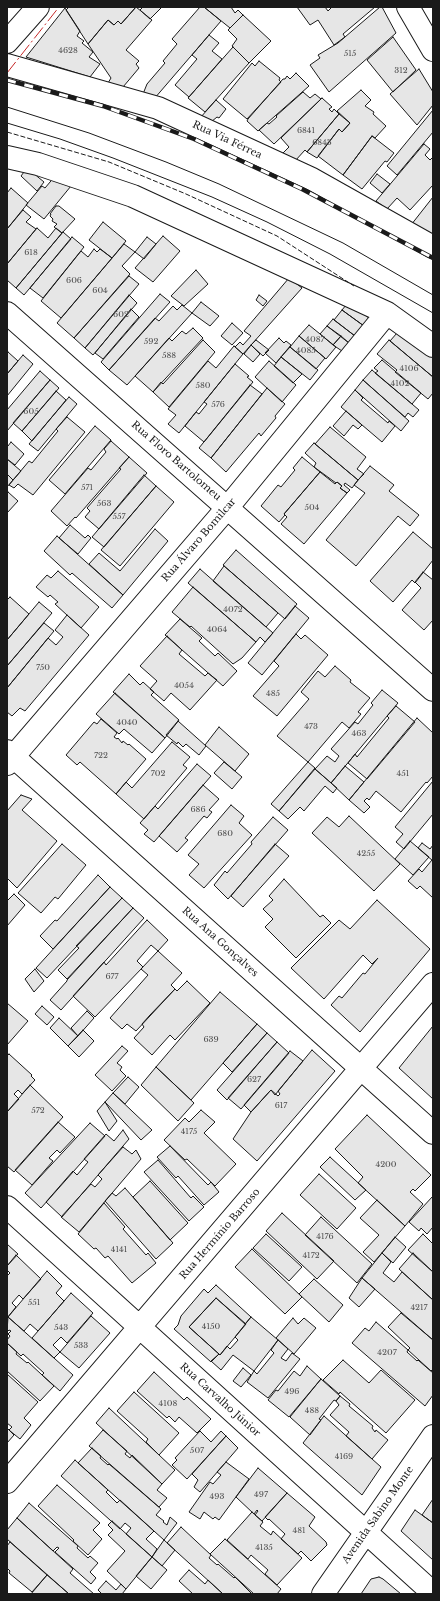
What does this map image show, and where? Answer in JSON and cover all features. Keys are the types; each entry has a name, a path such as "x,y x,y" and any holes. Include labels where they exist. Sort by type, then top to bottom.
{"street":[{"path":"7,42 38,7"},
{"path":"408,7 433,50"},
{"name":"Rua Via Férrea","path":"7,65 158,108 312,179 433,247"},
{"path":"7,156 38,164 133,196 387,313 433,346"},
{"name":"Rua Álvaro Bomilcar","path":"9,757 228,507 387,313"},
{"name":"Rua Floro Bartolomeu","path":"7,314 228,507 433,690"},
{"name":"Rua Ana Gonçalves","path":"9,757 433,1132"},
{"name":"Rua Hermínio Barroso","path":"7,1482 362,1069 433,984"},
{"name":"Rua Carvalho Júnior","path":"7,1207 433,1593"},
{"name":"Avenida Sabino Monte","path":"324,1594 433,1436"}],"building":[{"path":"69,7 136,7 121,24 118,21 114,25 108,20 88,44 66,10"},
{"path":"136,7 152,20 126,50 139,61 136,64 139,68 123,87 108,83 111,78 88,44 108,20 114,25 118,21 121,24"},
{"path":"143,7 162,7 150,19 140,10"},
{"path":"200,7 204,7 221,21 154,99 143,94 147,84 165,63 163,61 177,44 172,39"},
{"path":"204,7 231,7 235,13 238,10 243,15 230,28"},
{"path":"297,7 325,7 328,11 332,7 375,7 343,34 345,37 334,45 318,20 310,25"},
{"path":"380,7 382,7 396,33 329,92 310,65 320,58 318,55 338,43"},
{"path":"65,8 80,31 77,36 84,41 82,43 93,52 89,57 100,64 90,77 26,57"},
{"path":"243,15 271,41 249,63 232,46 237,39 228,30"},
{"path":"209,35 219,43 212,51 222,59 189,97 175,85 197,59 192,55"},
{"path":"393,37 416,70 393,92 367,60"},
{"path":"233,47 249,63 205,112 188,98"},
{"path":"259,61 280,78 279,80 281,82 247,119 223,99 252,63 255,66"},
{"path":"419,69 433,92 433,105 417,125 390,94"},
{"path":"296,73 309,86 258,131 247,121 248,119 283,79 287,76 290,79"},
{"path":"361,90 371,100 365,106 374,112 373,114 386,126 375,138 372,136 343,175 318,156 339,129 342,132 350,123 337,111"},
{"path":"303,92 310,98 315,94 321,99 274,144 259,130 267,123 269,124"},
{"path":"322,98 332,107 329,109 332,112 334,109 339,114 307,152 305,150 295,161 282,154 289,147 281,138"},
{"path":"216,100 226,109 219,118 217,117 211,122 200,118"},
{"path":"433,110 433,132 397,175 387,166"},
{"path":"339,114 350,123 342,132 339,129 317,158 307,152"},
{"path":"372,136 394,153 387,162 385,161 362,189 343,175"},
{"path":"424,144 430,149 425,155 430,160 433,157 433,185 410,210 397,198 387,209 376,201"},
{"path":"27,168 44,182 37,191 21,176"},
{"path":"377,174 390,184 382,193 370,183"},
{"path":"56,175 71,186 44,219 26,205 42,186 45,188"},
{"path":"11,188 28,203 7,229 7,193"},
{"path":"433,197 433,236 411,225"},
{"path":"56,206 59,206 75,219 62,233 54,227 57,224 52,221 53,219 50,216"},
{"path":"23,210 31,217 26,222 36,229 7,264 7,229"},
{"path":"103,222 126,241 112,258 89,240"},
{"path":"37,228 48,238 56,228 62,233 16,288 7,280 7,264"},
{"path":"63,232 71,239 24,295 16,288"},
{"path":"163,236 180,251 153,282 135,268"},
{"path":"72,237 84,247 43,298 30,288"},
{"path":"147,237 156,244 144,259 135,252"},
{"path":"124,244 135,252 122,266 130,274 74,338 57,323"},
{"path":"94,249 97,252 100,249 112,258 61,318 41,301 81,251 88,257"},
{"path":"196,270 208,284 184,306 171,296"},
{"path":"129,276 139,284 85,348 74,338"},
{"path":"289,278 302,288 243,354 235,347 240,342 243,345 251,336 244,331"},
{"path":"160,294 170,302 109,370 101,362"},
{"path":"129,295 137,303 93,355 85,348"},
{"path":"259,295 267,301 263,306 256,300"},
{"path":"351,299 360,311 370,319 364,326 342,310"},
{"path":"201,302 219,316 210,326 192,313"},
{"path":"182,305 192,313 127,385 109,370 155,318 159,321 173,306 177,310"},
{"path":"131,309 139,317 103,359 95,353"},
{"path":"342,310 364,326 355,336 334,320"},
{"path":"333,319 355,336 349,343 327,326"},
{"path":"232,323 243,333 232,345 221,336"},
{"path":"309,325 336,347 326,359 299,336"},
{"path":"327,326 341,336 333,345 320,334"},
{"path":"193,328 203,338 153,392 135,376 169,338 172,341 182,331 186,334"},
{"path":"397,333 433,352 433,377 390,341"},
{"path":"299,336 325,358 316,369 290,347"},
{"path":"341,336 349,343 342,351 333,345"},
{"path":"279,338 284,343 286,341 291,345 276,363 265,353"},
{"path":"203,340 215,352 169,407 153,392 161,382 163,384"},
{"path":"256,340 269,350 263,356 251,345"},
{"path":"389,340 433,377 433,393 428,399 395,372 397,370 377,354"},
{"path":"251,345 260,354 253,362 244,354"},
{"path":"234,346 243,354 179,433 168,424 176,415 168,409 208,361 216,368"},
{"path":"290,347 318,370 310,380 281,357"},
{"path":"8,352 18,361 7,374 7,353"},
{"path":"23,355 33,364 7,396 7,374"},
{"path":"281,357 302,374 293,383 274,366"},
{"path":"382,360 421,393 412,404 375,373 378,371 374,368"},
{"path":"269,361 296,385 282,402 255,377"},
{"path":"235,364 249,376 247,377 253,382 204,442 185,426 196,412 199,414 207,404 204,402"},
{"path":"372,370 419,410 413,417 408,413 405,417 363,380"},
{"path":"40,371 50,380 7,431 7,410"},
{"path":"50,380 59,388 22,431 13,423"},
{"path":"363,380 409,421 401,431 355,390"},
{"path":"250,385 262,394 211,458 199,448"},
{"path":"267,388 285,404 261,436 259,433 226,472 211,458"},
{"path":"355,390 363,398 361,400 388,423 389,421 395,426 382,442 341,407"},
{"path":"56,391 66,400 32,441 22,431"},
{"path":"69,397 77,404 38,451 29,444"},
{"path":"346,411 362,425 358,429 353,425 344,436 333,426"},
{"path":"67,417 85,432 33,495 18,484 14,488 9,485 29,461 32,463 58,431 56,429"},
{"path":"95,426 111,440 65,494 49,480"},
{"path":"330,427 366,457 357,469 364,474 358,480 315,444"},
{"path":"111,441 129,457 76,518 75,517 67,526 51,511 88,468 91,470 106,452 104,449"},
{"path":"11,442 24,454 15,465 7,459 7,445 8,446"},
{"path":"314,443 358,480 352,488 345,483 344,485 350,490 347,493 340,488 342,486 337,482 336,483 314,467 316,463 305,453"},
{"path":"129,457 147,473 99,529 85,517 90,511 87,508 121,469 119,468"},
{"path":"302,457 320,472 284,514 285,515 279,522 261,506 278,485 281,487 295,470 293,468"},
{"path":"7,459 21,471 13,480 7,474"},
{"path":"370,466 394,485 389,491 419,515 410,526 398,516 356,566 326,540 365,493 354,485"},
{"path":"320,472 335,484 337,482 342,486 340,488 347,493 304,544 281,524 287,517 284,514"},
{"path":"7,474 13,480 7,487"},
{"path":"144,475 156,486 104,547 92,537"},
{"path":"156,486 174,502 120,566 101,550"},
{"path":"8,492 18,501 7,513 7,494"},
{"path":"70,525 85,538 88,535 91,538 78,554 59,538"},
{"path":"155,529 168,541 123,595 89,564 99,553 120,571"},
{"path":"413,532 433,549 433,560 415,583 412,580 393,602 370,581"},
{"path":"57,536 123,595 112,608 72,573 70,575 44,551"},
{"path":"236,550 297,604 285,619 223,565"},
{"path":"224,566 278,613 266,627 213,581"},
{"path":"200,569 273,633 265,642 260,637 256,642 188,583"},
{"path":"58,571 99,607 81,628 55,604 58,602 50,595 48,597 36,587 47,575 51,578"},
{"path":"423,572 433,580 433,620 424,630 402,610 421,588 415,582"},
{"path":"193,587 256,642 242,658 233,664 191,626 190,627 172,612"},
{"path":"10,597 29,614 7,640 7,600"},
{"path":"39,602 52,613 7,666 7,640"},
{"path":"295,606 309,618 262,675 248,663"},
{"path":"67,615 89,635 25,711 20,708 12,716 7,712 7,688 48,638 56,645 63,637 55,630"},
{"path":"180,619 202,638 199,641 215,656 218,653 237,671 223,686 165,635"},
{"path":"44,623 54,631 7,688 7,666"},
{"path":"296,634 301,639 305,635 328,655 277,716 253,696 279,666 274,661"},
{"path":"167,636 182,650 179,654 205,676 208,673 217,680 190,710 171,693 164,701 150,689 157,681 140,666"},
{"path":"335,666 351,680 350,682 370,698 358,712 361,714 349,728 342,722 308,762 277,736 309,699 301,692 318,671 325,677"},
{"path":"129,674 140,685 143,682 154,692 151,695 179,720 165,738 113,692"},
{"path":"382,690 398,703 331,783 315,769 327,756 335,762 339,756 331,749 355,722 358,724 373,705 371,703"},
{"path":"115,693 165,738 152,753 124,729 119,734 96,714"},
{"path":"396,706 415,722 367,779 348,763 355,754 357,757 389,718 387,716"},
{"path":"417,718 433,733 433,776 427,783 426,782 401,812 376,791 369,800 367,798 364,801 370,807 364,813 349,800"},
{"path":"101,719 117,733 114,737 117,739 118,738 122,743 123,741 128,745 129,744 146,759 116,794 80,762 77,765 66,755 94,722 97,724"},
{"path":"178,721 206,746 199,755 186,744 183,747 178,742 177,744 166,735"},
{"path":"219,727 249,754 235,771 205,745"},
{"path":"172,742 190,757 183,765 187,768 144,819 116,794 126,782 132,788"},
{"path":"224,762 242,777 232,789 214,773"},
{"path":"308,762 315,768 279,811 271,804"},
{"path":"197,764 211,776 154,842 144,834 148,830 140,823 155,806 158,809"},
{"path":"345,766 364,782 349,800 331,783"},
{"path":"315,769 337,788 333,793 325,786 304,811 300,807 288,819 279,811"},
{"path":"433,781 433,814 404,849 396,842 403,834 395,827"},
{"path":"203,785 219,799 209,810 212,812 207,818 204,816 185,838 188,840 177,852 159,836"},
{"path":"21,795 32,799 22,810 57,841 17,888 7,878 7,811"},
{"path":"231,805 244,816 239,823 252,835 204,888 189,875 199,864 188,855"},
{"path":"349,816 400,864 374,891 312,833 327,817 339,827"},
{"path":"273,817 288,830 228,899 214,885 225,871 227,873"},
{"path":"410,841 429,857 413,875 395,859"},
{"path":"422,843 430,849 433,845 433,861 418,848"},
{"path":"62,844 86,865 58,899 55,897 41,913 18,893"},
{"path":"275,844 289,856 243,907 231,896"},
{"path":"432,860 433,898 420,886 417,889 408,881 419,869 422,872"},
{"path":"98,875 110,887 53,949 40,936 55,920 57,921"},
{"path":"284,879 320,917 323,915 331,923 296,958 265,927 273,919 263,909 273,900 269,896"},
{"path":"110,887 122,898 47,978 36,968"},
{"path":"14,894 25,905 7,926 7,901"},
{"path":"122,898 133,908 67,979 58,970 79,948 76,946"},
{"path":"377,900 430,949 360,1032 331,1005 339,996 342,998 378,958 372,964 363,955 324,999 291,968 339,920 350,929"},
{"path":"133,908 144,918 61,1010 50,1000"},
{"path":"147,920 168,940 158,951 151,945 137,961 143,967 95,1017 73,996 104,962 106,965"},
{"path":"158,951 182,973 171,985 175,989 136,1031 127,1024 122,1029 110,1018 148,975 141,969"},
{"path":"35,969 44,981 34,992 25,979"},
{"path":"187,981 210,1003 175,1040 170,1035 152,1055 134,1038 144,1027 142,1024 150,1015 175,989 177,991"},
{"path":"220,992 257,1024 191,1100 156,1067"},
{"path":"7,1003 28,1021 7,1045"},
{"path":"42,1006 54,1017 47,1025 35,1014"},
{"path":"87,1011 94,1018 78,1036 71,1028"},
{"path":"59,1018 78,1036 68,1046 50,1028"},
{"path":"257,1024 267,1033 232,1072 223,1063"},
{"path":"433,1026 433,1099 399,1068"},
{"path":"83,1030 94,1041 79,1057 68,1046"},
{"path":"267,1033 277,1042 227,1100 217,1090"},
{"path":"277,1042 289,1053 241,1109 228,1098"},
{"path":"122,1046 128,1051 117,1063 122,1067 120,1070 126,1076 112,1091 95,1075"},
{"path":"312,1050 335,1071 257,1161 233,1139 251,1112 271,1090 278,1096 280,1094 278,1091"},
{"path":"290,1051 303,1061 275,1095 271,1090 251,1112 244,1105"},
{"path":"9,1054 32,1075 31,1076 35,1080 22,1094 18,1090 14,1094 19,1099 7,1112 7,1056"},
{"path":"156,1067 194,1103 178,1121 141,1085"},
{"path":"128,1077 139,1087 125,1104 113,1093"},
{"path":"30,1085 63,1117 14,1172 7,1166 7,1112"},
{"path":"113,1093 152,1130 141,1140 105,1102"},
{"path":"105,1102 117,1121 109,1131 97,1111"},
{"path":"201,1110 215,1122 204,1133 236,1164 215,1186 187,1159 185,1160 164,1140 185,1118 189,1122"},
{"path":"367,1115 431,1175 415,1191 413,1189 410,1192 423,1204 405,1226 358,1183 363,1177 335,1149"},
{"path":"58,1122 75,1137 60,1153 57,1150 49,1158 53,1161 32,1185 15,1170"},
{"path":"90,1123 105,1136 41,1208 25,1193"},
{"path":"123,1130 129,1139 62,1217 46,1202 73,1171 77,1175 88,1162 84,1159 106,1134 114,1141"},
{"path":"170,1146 208,1185 211,1182 219,1192 204,1205 178,1176 176,1178 157,1157"},
{"path":"123,1147 132,1154 136,1150 141,1159 79,1232 61,1217 91,1184 95,1187 102,1179 98,1175"},
{"path":"330,1157 366,1190 355,1200 320,1167"},
{"path":"158,1160 191,1198 193,1196 204,1207 189,1221 144,1172"},
{"path":"319,1174 356,1208 337,1229 300,1195"},
{"path":"150,1181 188,1223 170,1240 133,1197"},
{"path":"125,1188 173,1243 156,1259 105,1201 112,1193 116,1196"},
{"path":"433,1196 433,1227 427,1234 421,1228 419,1231 409,1222"},
{"path":"377,1200 405,1226 374,1262 363,1252 379,1235 360,1218"},
{"path":"104,1203 125,1227 123,1229 146,1255 148,1253 156,1263 132,1283 108,1256 105,1258 96,1248 94,1249 78,1234"},
{"path":"282,1213 334,1261 317,1279 266,1231"},
{"path":"321,1217 372,1264 357,1283 305,1235"},
{"path":"266,1234 302,1267 289,1281 253,1248"},
{"path":"423,1234 433,1244 433,1272 408,1250"},
{"path":"395,1237 406,1247 393,1263 382,1253"},
{"path":"7,1244 18,1254 7,1266"},
{"path":"252,1249 302,1297 285,1314 235,1267"},
{"path":"382,1253 391,1262 383,1273 394,1282 402,1272 433,1300 433,1340 362,1278"},
{"path":"413,1253 433,1272 433,1300 399,1269"},
{"path":"16,1255 41,1279 23,1299 19,1295 12,1303 16,1307 7,1318 7,1276 10,1273 7,1270 7,1266"},
{"path":"47,1271 62,1286 56,1293 64,1301 38,1331 30,1324 24,1331 8,1317"},
{"path":"362,1278 375,1289 359,1307 349,1298"},
{"path":"314,1279 343,1305 329,1322 299,1294"},
{"path":"216,1285 251,1317 245,1324 216,1298 189,1327 219,1354 211,1362 174,1329 178,1325 181,1316 204,1289 208,1293"},
{"path":"71,1293 93,1313 67,1343 61,1337 53,1345 60,1352 54,1358 32,1338"},
{"path":"216,1298 246,1324 220,1355 189,1327"},
{"path":"401,1313 433,1340 433,1369 431,1371 408,1350 410,1348 388,1327"},
{"path":"91,1316 110,1333 79,1368 60,1352"},
{"path":"8,1317 73,1375 60,1391 42,1375 44,1373 23,1354 21,1356 7,1343 10,1336 8,1334 11,1331 9,1330 7,1332"},
{"path":"251,1317 278,1340 254,1371 233,1355 221,1370 211,1361 219,1354 220,1355 227,1346 230,1349 238,1340 235,1337"},
{"path":"293,1318 298,1324 304,1318 316,1328 294,1354 276,1338"},
{"path":"376,1322 408,1350 407,1352 417,1361 418,1360 433,1373 433,1395 425,1406 352,1343 365,1328 369,1331"},
{"path":"278,1340 288,1349 281,1358 286,1361 292,1353 300,1359 268,1398 247,1382 254,1371 257,1374 274,1353 271,1350"},
{"path":"7,1343 17,1352 16,1354 27,1363 28,1362 54,1386 40,1401 7,1371"},
{"path":"343,1360 369,1383 381,1370 415,1400 386,1433 340,1392 339,1394 323,1380"},
{"path":"307,1366 321,1379 289,1417 268,1400 276,1390 278,1391 294,1371 300,1376"},
{"path":"243,1368 251,1375 241,1387 233,1381"},
{"path":"154,1372 184,1400 187,1397 211,1419 197,1433 179,1417 175,1422 169,1416 167,1418 137,1391"},
{"path":"7,1374 38,1402 24,1418 31,1425 20,1439 9,1430 12,1427 7,1423"},
{"path":"321,1379 340,1396 336,1401 334,1400 319,1419 321,1420 310,1435 290,1417"},
{"path":"134,1392 179,1433 159,1455 146,1442 148,1439 117,1411"},
{"path":"340,1396 350,1404 349,1406 373,1426 372,1428 375,1432 376,1430 388,1440 372,1459 346,1436 349,1432 330,1415 339,1405 336,1401"},
{"path":"109,1408 175,1470 162,1484 96,1423"},
{"path":"324,1416 381,1467 362,1495 303,1443"},
{"path":"7,1428 14,1435 7,1443"},
{"path":"103,1430 127,1451 125,1454 130,1458 132,1455 162,1484 157,1490 167,1498 159,1507 89,1446"},
{"path":"200,1431 211,1442 221,1431 226,1436 187,1479 172,1465 177,1460 175,1458"},
{"path":"226,1436 238,1448 200,1492 194,1487 198,1480 192,1474"},
{"path":"92,1448 101,1456 100,1458 161,1509 156,1515 164,1521 163,1522 167,1525 170,1517 177,1523 164,1540 78,1463"},
{"path":"75,1460 108,1490 106,1492 117,1503 120,1500 154,1531 146,1539 157,1549 152,1557 126,1534 131,1528 125,1523 120,1529 61,1476"},
{"path":"226,1462 249,1479 219,1520 215,1517 213,1519 204,1512 200,1519 189,1512 210,1482 213,1484 221,1475 217,1472"},
{"path":"258,1468 287,1493 262,1521 255,1515 258,1511 257,1510 254,1514 236,1497"},
{"path":"57,1485 100,1523 93,1530 102,1539 88,1555 38,1506"},
{"path":"287,1493 315,1517 309,1526 326,1542 327,1545 311,1561 301,1551 298,1554 281,1539 285,1534 265,1517"},
{"path":"433,1499 433,1523 422,1515"},
{"path":"29,1503 78,1546 77,1548 88,1558 90,1556 98,1563 90,1572 96,1578 91,1584 55,1552 59,1548 57,1547 53,1551 17,1518"},
{"path":"415,1510 433,1523 433,1560 401,1531"},
{"path":"252,1512 263,1522 260,1526 271,1535 273,1531 302,1558 277,1585 265,1574 268,1570 251,1555 248,1559 227,1540"},
{"path":"17,1518 73,1569 70,1573 94,1594 69,1594 7,1539 7,1530"},
{"path":"112,1521 152,1557 126,1589 107,1571 125,1551 108,1535 113,1530 108,1525"},
{"path":"181,1527 211,1555 209,1558 234,1578 235,1577 252,1594 223,1594 167,1543"},
{"path":"225,1539 281,1589 277,1594 254,1594 210,1554"},
{"path":"164,1540 175,1550 162,1566 152,1557"},
{"path":"10,1542 47,1575 32,1592 9,1573 10,1571 7,1568 7,1546"},
{"path":"152,1557 167,1570 151,1589 136,1576"},
{"path":"189,1570 205,1584 208,1580 223,1594 193,1594 179,1581"},
{"path":"47,1575 54,1581 69,1594 31,1594"},
{"path":"379,1577 401,1594 361,1594 371,1579"},
{"path":"106,1581 116,1590 121,1584 126,1589 122,1594 102,1594 98,1590"}],"tram line":[{"path":"7,107 89,133 219,184 343,243 433,295"},
{"path":"7,123 60,139 113,158 212,197 267,222 330,254 433,313"}],"railway":[{"path":"7,80 103,106 194,139 302,189 433,258"}],"fence":[{"path":"7,132 109,162 186,194 277,236 354,286"}],"power":[{"path":"7,73 59,7"}]}
